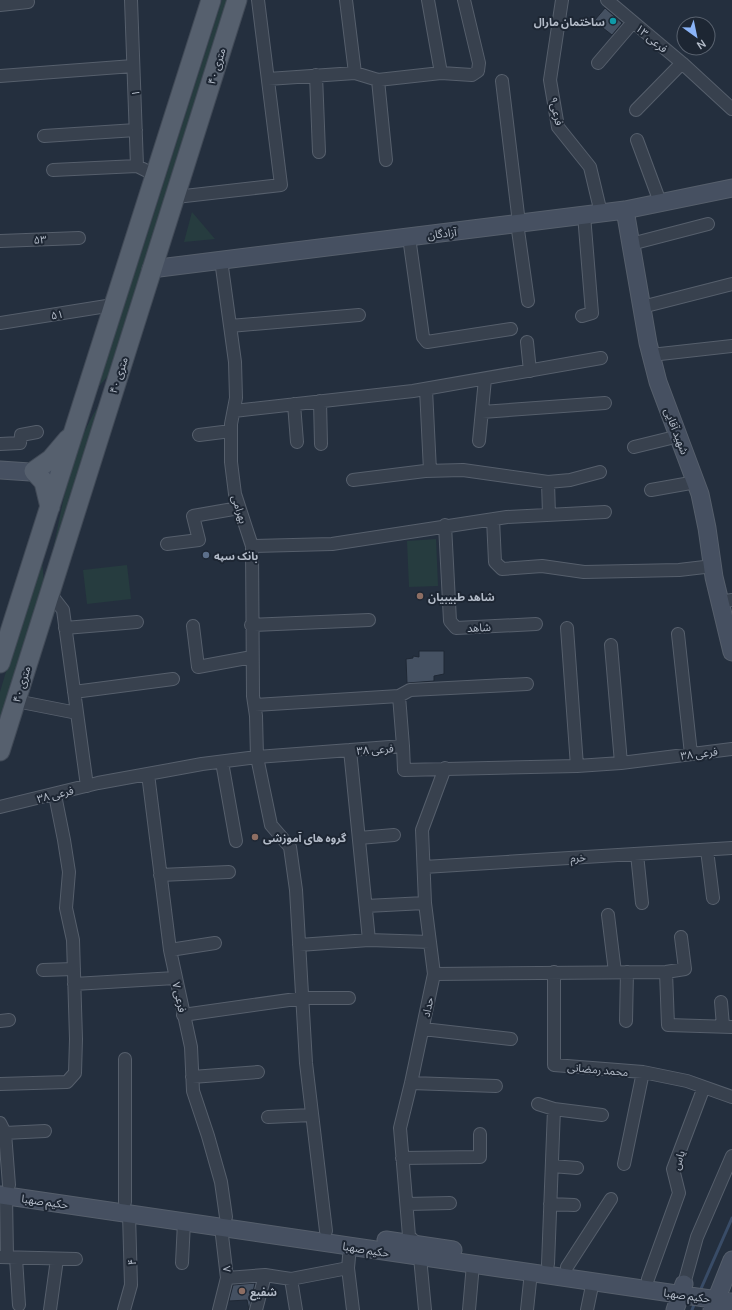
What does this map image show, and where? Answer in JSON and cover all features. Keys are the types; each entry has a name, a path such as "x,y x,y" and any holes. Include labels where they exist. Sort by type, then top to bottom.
{"main road":[{"path":"0,663 113,305 212,0"},
{"name":"۴۰ متری","path":"0,751 237,0"},
{"path":"60,474 69,468 80,433 95,402 118,376"},
{"path":"50,507 44,482 34,472 51,459 74,432"},
{"path":"50,592 48,545 63,488 60,474"}],"street":[{"name":"۱","path":"131,0 137,166"},
{"path":"176,197 281,185 258,0"},
{"path":"346,0 355,73"},
{"path":"428,0 441,73"},
{"path":"268,80 355,73 378,80 441,73 472,75 478,71 478,63 464,0"},
{"name":"فرعی۹","path":"562,0 550,80 558,127 590,167 601,212"},
{"name":"فرعی ۱۳","path":"607,0 682,63 732,109"},
{"path":"0,5 28,2"},
{"path":"598,63 633,22"},
{"path":"636,110 682,63"},
{"path":"0,76 134,66"},
{"path":"316,75 319,152"},
{"path":"378,80 386,160"},
{"path":"502,81 528,301"},
{"path":"44,136 136,130"},
{"path":"637,140 660,202"},
{"path":"53,170 137,166 155,175"},
{"name":"آزادگان","path":"151,269 625,210 732,188"},
{"name":"شهید آقایی","path":"625,210 651,355 658,382 696,482 707,528 713,566 726,601 732,652"},
{"path":"582,316 592,313 584,215"},
{"path":"631,244 708,224"},
{"path":"409,237 423,336 427,342 511,329"},
{"name":"۵۳","path":"0,241 79,238"},
{"name":"بهرامی","path":"221,260 235,362 236,398 231,431 231,462 235,494 252,546 251,625 257,757 271,825 290,847 296,890 304,998 306,1063 326,1231"},
{"path":"642,307 732,284"},
{"name":"۵۱","path":"0,323 113,305"},
{"path":"230,326 359,315"},
{"path":"527,342 530,371"},
{"path":"651,355 732,346"},
{"path":"234,411 426,389 601,358"},
{"path":"479,441 485,379"},
{"path":"426,389 430,471"},
{"path":"320,401 320,444"},
{"path":"482,412 605,403"},
{"path":"294,404 297,442"},
{"path":"199,435 231,431"},
{"path":"0,444 20,443 21,435 37,432"},
{"path":"634,447 679,436"},
{"path":"0,470 60,474"},
{"path":"353,480 430,471 463,470 548,482 570,480 600,472"},
{"path":"548,482 548,515"},
{"path":"651,490 696,482"},
{"path":"167,544 199,540 194,516 239,508"},
{"path":"252,546 332,544 445,525 493,519 605,512"},
{"path":"493,519 495,562 502,569 542,566 584,572 679,570 713,566"},
{"name":"شاهد","path":"445,525 450,621 453,625 456,628 536,624"},
{"path":"50,592 63,610 87,786"},
{"path":"251,625 369,620"},
{"path":"65,628 137,622"},
{"path":"193,626 198,667 252,657"},
{"path":"567,628 577,766"},
{"path":"678,634 690,754"},
{"path":"611,645 621,763"},
{"path":"74,692 173,679"},
{"path":"254,705 399,696 410,690 527,684"},
{"path":"399,696 403,746"},
{"path":"16,701 77,713"},
{"name":"فرعی ۳۸","path":"0,807 55,795 87,786 148,774 257,757 403,746 404,770 577,766 621,763 732,749"},
{"path":"350,750 369,940"},
{"path":"222,762 236,841"},
{"name":"حداد","path":"419,1251 409,1236 400,1128 434,974 425,903 422,830 445,768"},
{"name":"فرعی ۷","path":"148,774 170,950 191,1047 193,1091 221,1182 224,1222"},
{"path":"0,1084 67,1082 75,1073 73,940 66,908 69,872 55,795"},
{"path":"359,838 394,835"},
{"name":"خرم","path":"424,867 732,848"},
{"path":"707,850 712,898"},
{"path":"637,854 642,903"},
{"path":"160,875 229,872"},
{"path":"366,906 425,903"},
{"path":"608,915 621,972 626,1021"},
{"path":"434,974 666,972 685,969 682,937"},
{"path":"299,946 369,940 430,942"},
{"path":"170,950 215,943"},
{"path":"43,970 74,969"},
{"name":"محمد رمضانی","path":"554,972 554,1065 644,1072 687,1080 732,1097"},
{"path":"666,972 668,1025 727,1027 721,1002"},
{"path":"74,984 175,978"},
{"path":"183,1015 304,998 349,998"},
{"path":"422,1029 511,1039"},
{"name":"۴","path":"124,1310 131,1284 127,1208 125,1059"},
{"path":"192,1077 258,1072"},
{"path":"624,1164 644,1072"},
{"path":"411,1083 496,1086"},
{"name":"یاس","path":"648,1278 679,1193 673,1169 704,1087"},
{"path":"538,1104 554,1109 602,1115"},
{"path":"548,1264 554,1109"},
{"path":"268,1117 312,1115"},
{"path":"19,1305 8,1257 2,1128 45,1131"},
{"path":"402,1158 480,1157 480,1134"},
{"path":"702,1295 697,1237 732,1156"},
{"path":"552,1166 577,1168"},
{"name":"حکیم صهبا","path":"4,1190 224,1222 350,1246 419,1251 548,1264 648,1278 702,1295 732,1302"},
{"path":"567,1267 611,1199"},
{"path":"407,1204 450,1203"},
{"path":"550,1204 574,1205"},
{"name":"حکیم صهبا","path":"127,1208 184,1222 224,1222 326,1231 474,1264 702,1295"},
{"path":"182,1263 184,1222"},
{"name":"۸","path":"219,1310 227,1278 224,1222"},
{"path":"350,1246 348,1268 353,1310"},
{"path":"419,1251 424,1310"},
{"path":"8,1257 76,1260"},
{"path":"50,1310 57,1259"},
{"path":"702,1295 732,1260"},
{"path":"470,1310 474,1264"},
{"path":"227,1278 265,1275 291,1279 348,1268"},
{"path":"527,1310 531,1272"},
{"path":"256,1310 265,1275"},
{"path":"291,1279 296,1310"},
{"path":"587,1310 593,1281"}],"green space":[{"path":"222,0 231,0 109,375 91,395 143,248"},
{"path":"192,212 215,239 184,242"},
{"path":"101,402 57,550 54,545 66,489 76,453 91,418"},
{"path":"436,539 438,586 409,587 407,541"},
{"path":"41,552 44,582 0,736 0,692"},
{"path":"127,565 131,599 87,604 83,570"}],"building":[{"path":"605,8 622,23 612,35 594,21"},
{"path":"419,651 444,651 444,674 434,676 434,681 407,683 406,659 413,658 413,656 419,657"},
{"path":"255,1283 249,1310 247,1300 229,1301 233,1285"}],"waterway":[{"path":"700,1291 732,1218"},
{"path":"692,1310 695,1302"}],"place":[{"name":"ساختمان مارال","path":"613,21"},
{"name":"بانک سپه","path":"206,555"},
{"name":"شاهد طبیبیان","path":"420,596"},
{"name":"گروه های آموزشی","path":"255,837"},
{"name":"شفیع","path":"242,1291"}]}
